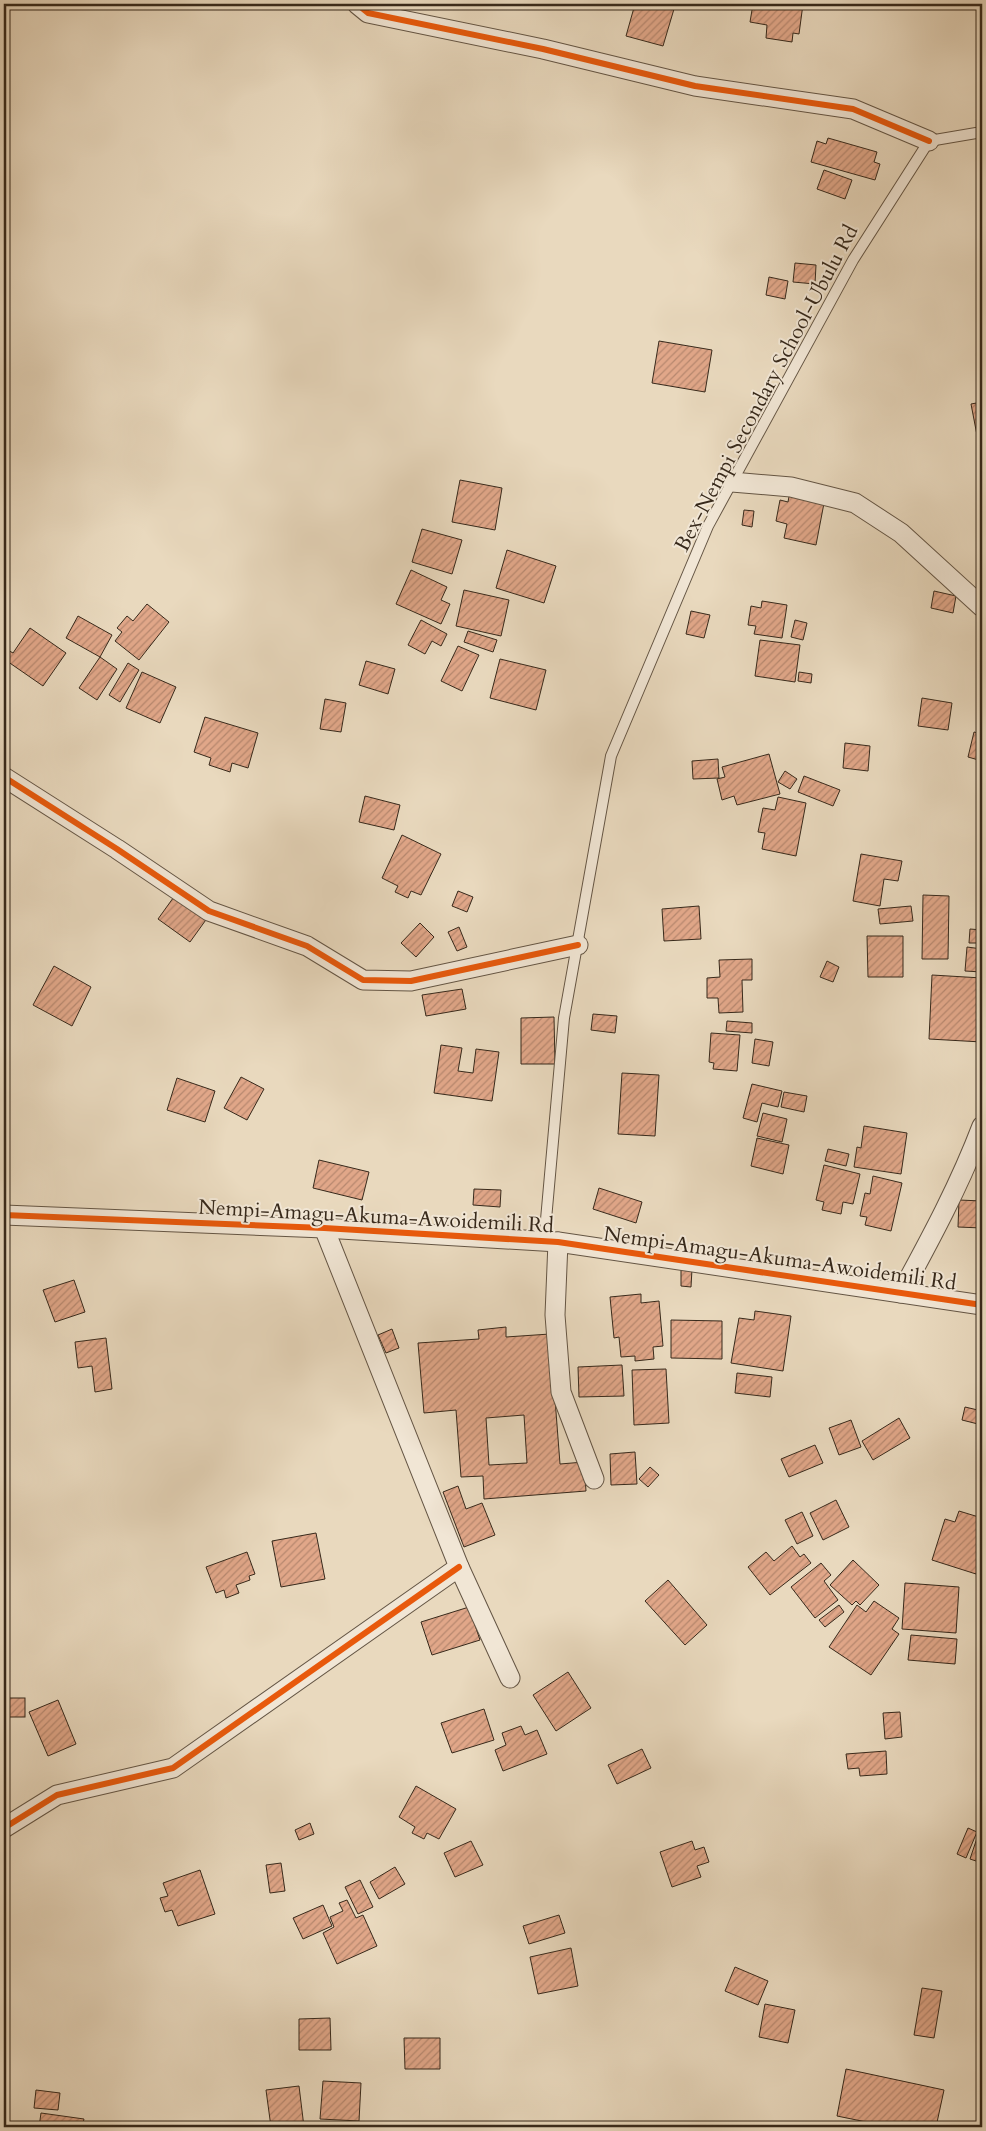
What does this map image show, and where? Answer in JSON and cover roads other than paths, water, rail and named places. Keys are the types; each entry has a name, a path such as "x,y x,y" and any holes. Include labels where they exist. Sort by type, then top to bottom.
{"street":[{"path":"357,4 368,12 543,49 695,86 853,109 929,141"},
{"path":"732,482 791,487 855,503 901,533 982,608"},
{"path":"4,777 118,849 209,911 307,946 363,980 410,981 578,945"},
{"path":"901,1293 968,1162 982,1126"},
{"name":"Nempi-Amagu-Akuma-Awoidemili Rd","path":"4,1215 324,1228 551,1242 982,1305"},
{"path":"324,1228 459,1567 510,1678"},
{"path":"551,1242 562,1392 594,1479"},
{"path":"4,1828 57,1794 172,1768 459,1567"}],"lane":[{"path":"929,141 982,132"},
{"name":"Bex-Nempi Secondary School-Ubulu Rd","path":"551,1242 564,1018 612,756 708,526 853,260 929,141"}]}
